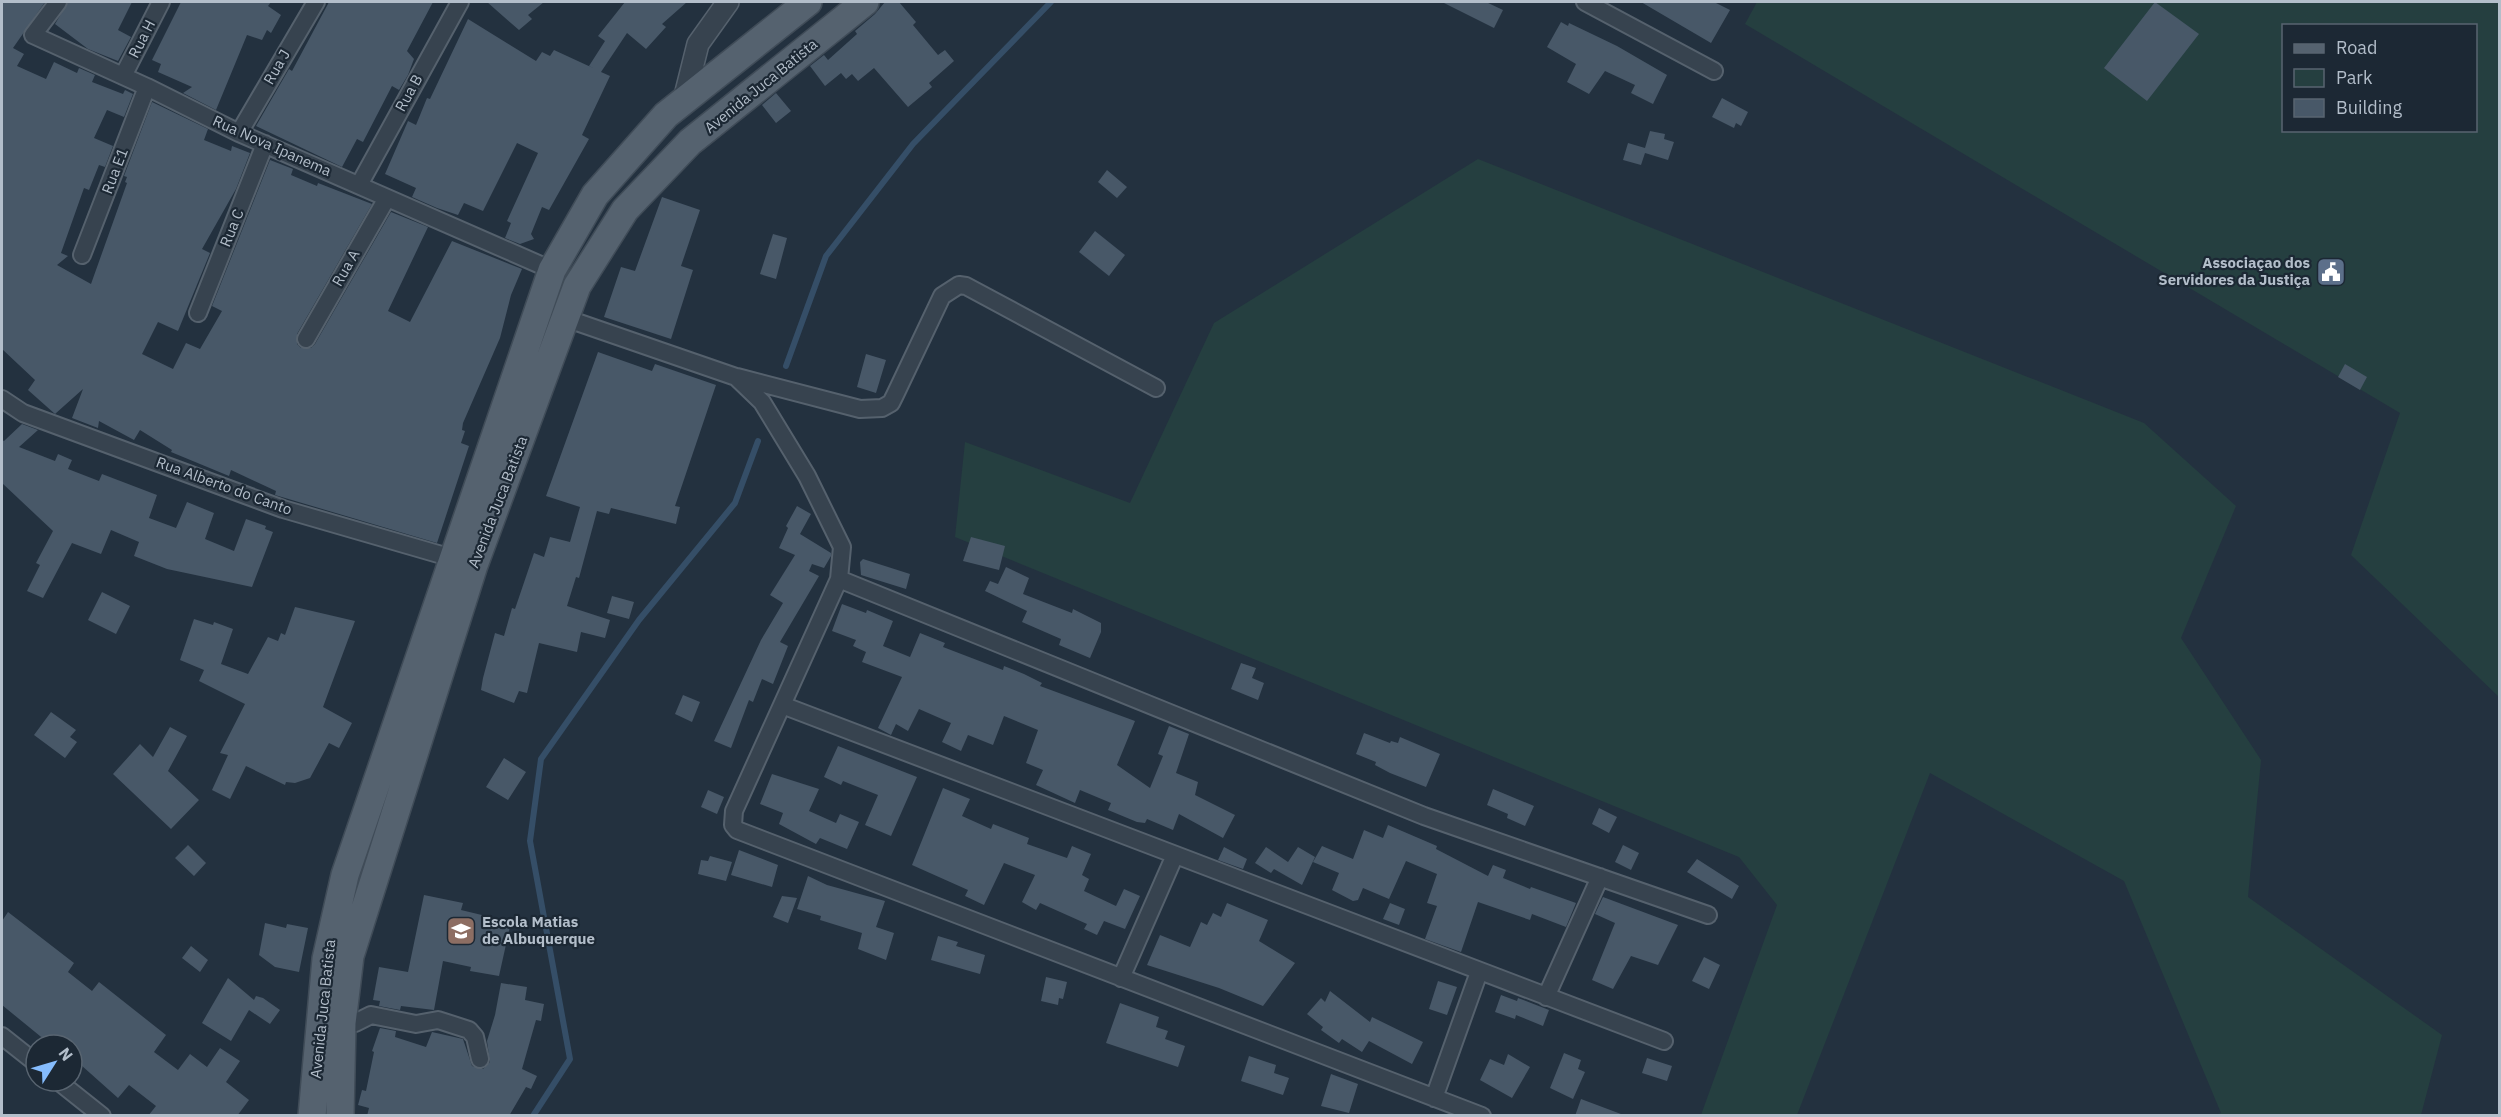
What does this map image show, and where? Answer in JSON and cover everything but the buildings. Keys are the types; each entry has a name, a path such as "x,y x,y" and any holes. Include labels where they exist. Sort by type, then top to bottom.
{"main road":[{"name":"Avenida Juca Batista","path":"312,1116 326,959 345,875 552,270 595,195 666,115 808,2"},
{"name":"Avenida Juca Batista","path":"340,1116 342,1023 350,956 474,565 577,286 625,210 690,142 865,2"},
{"path":"725,66 736,70 778,73"}],"street":[{"name":"Rua Nova Ipanema","path":"58,2 33,35 147,87 239,133 552,270"},
{"name":"Rua H","path":"123,76 161,2"},
{"name":"Rua J","path":"239,133 316,2"},
{"name":"Rua B","path":"359,185 460,2"},
{"path":"684,100 698,44 728,2"},
{"path":"1585,2 1714,71"},
{"path":"711,23 708,43 712,53 725,66"},
{"name":"Rua E1","path":"82,255 147,87"},
{"name":"Rua C","path":"198,313 265,144"},
{"name":"Rua A","path":"306,339 387,198"},
{"path":"565,318 736,376 860,409 882,408 891,403 942,296 959,285 966,286 1156,388"},
{"path":"736,376 762,402 807,476 842,547 839,579 734,811 733,825 737,830 1482,1116"},
{"name":"Rua Alberto do Canto","path":"2,399 23,413 283,509 452,558"},
{"path":"839,579 1424,816 1708,915"},
{"path":"782,705 1664,1041"},
{"path":"1121,978 1175,855"},
{"path":"1546,997 1600,877"},
{"path":"1434,1098 1479,972"},
{"path":"342,1023 355,1023 371,1016 416,1024 438,1020 469,1030 475,1036 480,1059"},
{"path":"2,1036 24,1053"},
{"path":"73,1093 102,1116"}],"green space":[{"name":"Associaçao dos Servidores da Justiça","path":"1757,2 2499,2 2499,697 2351,555 2400,413 1745,24"},
{"path":"1478,159 2144,423 2236,506 2181,638 2261,760 2248,897 2442,1035 2421,1115 2215,1115 2221,1113 2124,881 1930,773 1797,1115 1701,1115 1777,905 1739,857 955,537 965,442 1130,503 1214,323"}],"waterway":[{"path":"786,366 826,256 913,144 1051,2"},
{"path":"533,1116 570,1059 530,841 541,759 639,620 735,503 758,441"}],"place":[{"name":"Associaçao dos Servidores da Justiça","path":"2331,272"},
{"name":"Escola Matias de Albuquerque","path":"461,931"}]}
